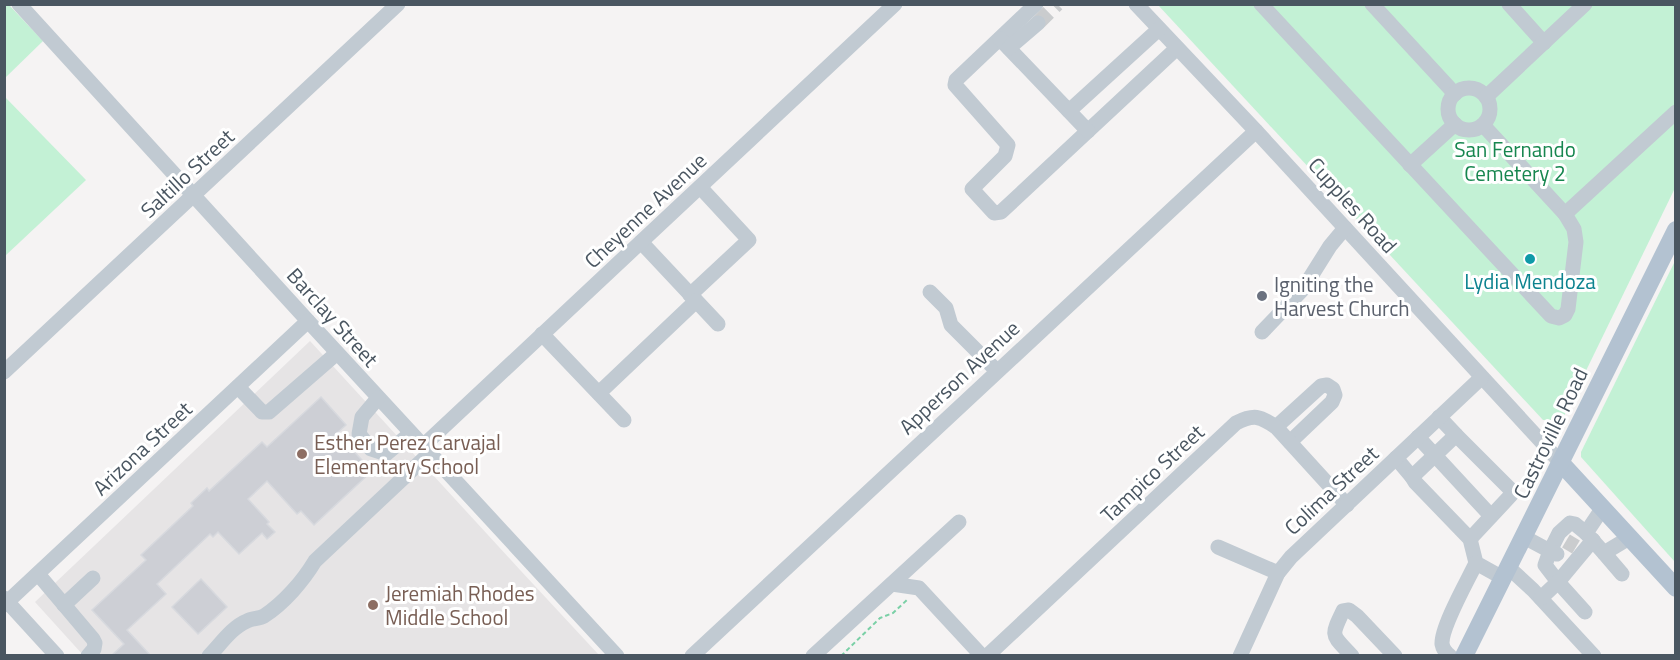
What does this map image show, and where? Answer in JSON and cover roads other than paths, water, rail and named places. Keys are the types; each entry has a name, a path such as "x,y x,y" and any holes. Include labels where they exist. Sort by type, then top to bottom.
{"main road":[{"name":"Castroville Road","path":"1464,656 1676,230"},
{"path":"1561,463 1676,588"}],"street":[{"name":"Barclay Street","path":"20,4 378,398 617,656"},
{"name":"Saltillo Street","path":"4,372 398,4"},
{"path":"1005,44 1036,4"},
{"path":"1261,4 1551,316 1559,318 1565,315 1568,309 1576,242 1574,229 1565,214 1483,124"},
{"path":"1372,4 1455,94"},
{"path":"1509,4 1544,43"},
{"path":"1486,97 1585,4"},
{"name":"Cupples Road","path":"1140,6 1561,463"},
{"name":"Cheyenne Avenue","path":"209,656 247,620 263,616 279,603 305,578 315,561 542,334 888,7"},
{"path":"1038,23 956,80 955,85 1008,145 1005,156 974,187 974,193 994,213 1001,212 1177,48"},
{"path":"1069,111 1159,28"},
{"path":"1005,44 1088,131"},
{"path":"1467,88 1480,92 1486,97 1490,111 1488,118 1476,129 1461,129 1450,119 1448,106 1455,94 1467,88"},
{"path":"1565,214 1676,112"},
{"path":"1410,165 1455,124"},
{"name":"Apperson Avenue","path":"692,656 1256,131"},
{"path":"599,393 749,240 700,187"},
{"path":"1262,332 1303,289 1330,246 1345,228"},
{"path":"641,242 717,324"},
{"path":"930,292 946,308 951,326 997,371"},
{"name":"Arizona Street","path":"6,602 308,321"},
{"path":"542,334 624,420"},
{"path":"238,387 262,412 269,412 337,353"},
{"name":"Colima Street","path":"1240,656 1278,573 1291,557 1481,378"},
{"path":"1276,427 1322,386 1327,385 1333,389 1335,395 1332,402 1290,442"},
{"path":"378,398 362,417 359,434 371,449 386,454 411,433"},
{"name":"Tampico Street","path":"987,656 1236,423 1250,417 1260,418 1276,427 1347,505"},
{"path":"1439,417 1511,490 1511,495 1470,538"},
{"path":"1412,477 1456,435"},
{"path":"1418,437 1491,516"},
{"path":"1396,458 1415,482 1470,538 1476,563 1444,630 1443,644 1445,652 1450,656"},
{"path":"1585,612 1557,582 1545,565 1562,558 1602,509"},
{"path":"813,656 959,522"},
{"path":"1524,537 1562,558"},
{"path":"1604,553 1629,538"},
{"path":"1577,541 1604,553 1622,574"},
{"path":"1541,598 1557,582 1562,558 1577,541"},
{"path":"1218,546 1278,573"},
{"path":"1476,563 1505,573 1541,598 1594,656"},
{"path":"38,574 95,643 94,649 88,656"},
{"path":"64,606 93,578"},
{"path":"892,584 919,588 982,656"},
{"path":"6,602 57,656"},
{"path":"1352,656 1334,637 1334,631 1343,611 1349,610 1395,656"}],"tunnel":[{"path":"1038,23 1057,4"},
{"path":"1566,541 1576,547"}],"place":[{"name":"Lydia Mendoza","path":"1530,259"},
{"name":"Igniting the Harvest Church","path":"1262,296"},
{"name":"Esther Perez Carvajal Elementary School","path":"302,454"},
{"name":"Jeremiah Rhodes Middle School","path":"373,605"}],"park label":[{"name":"San Fernando Cemetery 2","path":"1515,161"}]}
